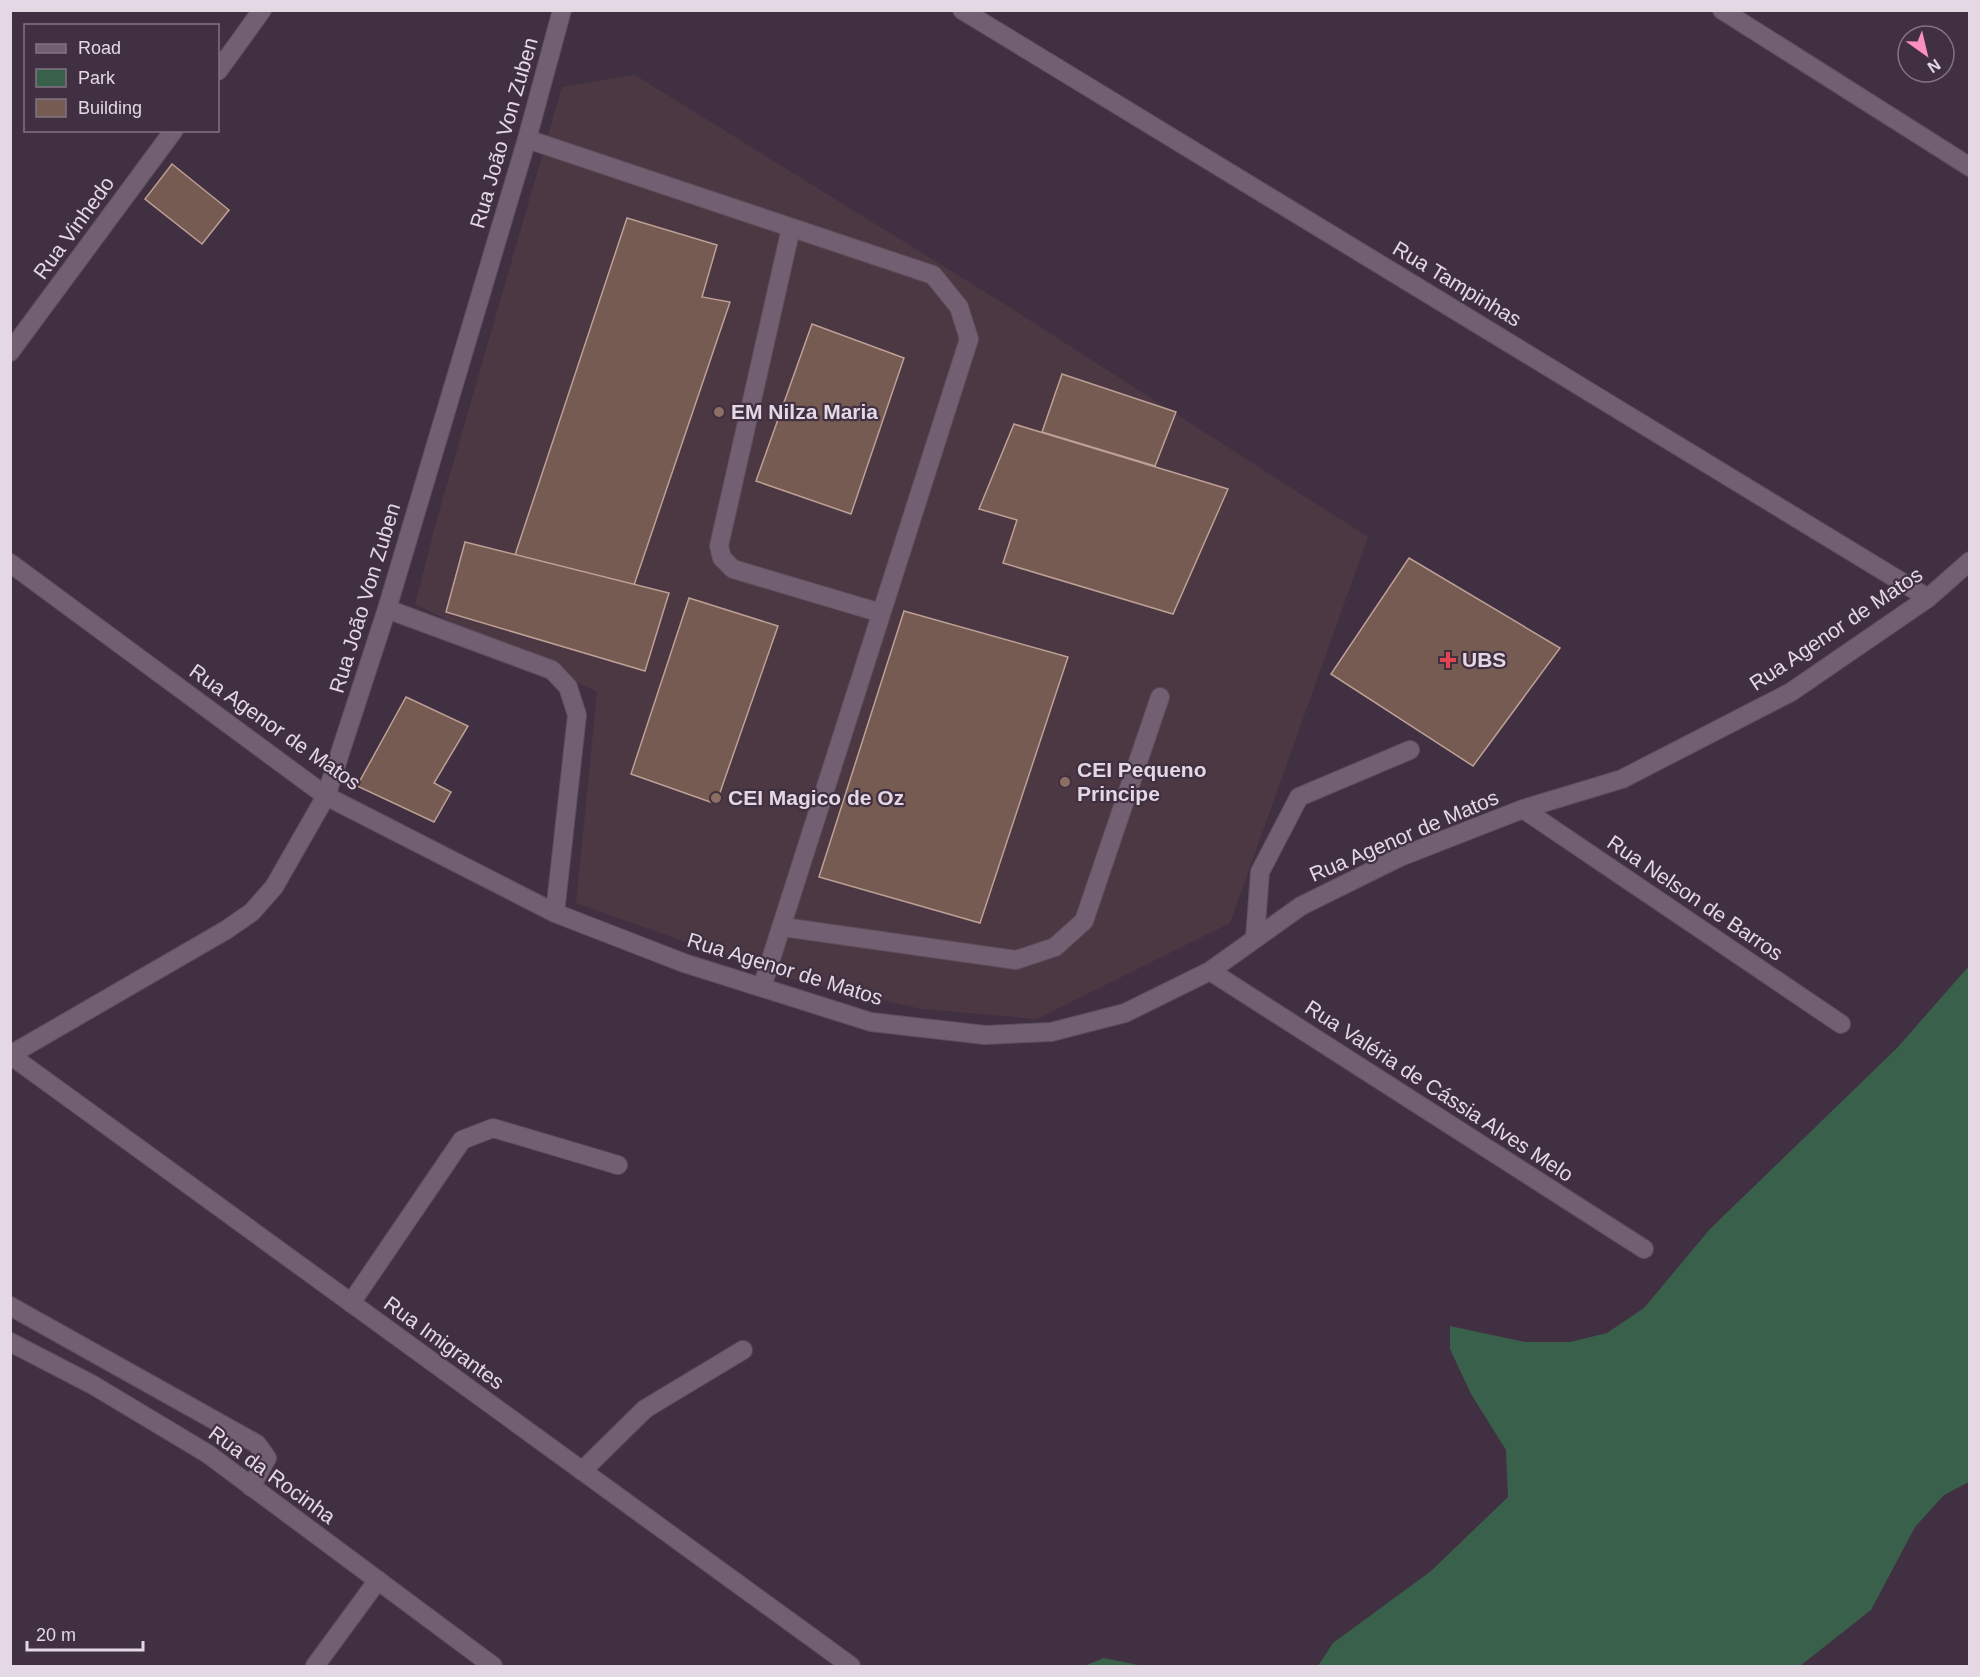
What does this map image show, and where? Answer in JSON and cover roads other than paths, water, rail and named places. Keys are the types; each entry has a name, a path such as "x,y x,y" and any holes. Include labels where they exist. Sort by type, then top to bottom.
{"street":[{"path":"219,70 262,10"},
{"name":"Rua João Von Zuben","path":"10,1055 226,930 252,912 274,887 326,796 387,609 527,139 562,10"},
{"name":"Rua Tampinhas","path":"962,10 1928,598"},
{"path":"1722,10 1970,167"},
{"name":"Rua Vinhedo","path":"10,352 173,132"},
{"path":"527,139 933,275 959,307 969,339 762,987"},
{"path":"791,228 719,546 722,558 733,569 881,613"},
{"name":"Rua Agenor de Matos","path":"10,563 326,796 555,913 684,963 871,1022 985,1035 1052,1032 1125,1013 1210,971 1301,906 1400,857 1523,810 1622,779 1791,692 1928,598 1970,561"},
{"path":"387,609 552,670 568,687 577,715 555,913"},
{"path":"783,927 1016,960 1055,947 1084,921 1160,697"},
{"path":"1256,938 1260,872 1299,797 1410,750"},
{"name":"Rua Nelson de Barros","path":"1523,810 1841,1024"},
{"name":"Rua Valéria de Cássia Alves Melo","path":"1210,971 1644,1249"},
{"name":"Rua Imigrantes","path":"10,1055 851,1666"},
{"path":"351,1303 462,1140 493,1128 618,1165"},
{"path":"10,1306 257,1444 267,1458 251,1487"},
{"name":"Rua da Rocinha","path":"10,1342 112,1396 208,1454 493,1666"},
{"path":"582,1471 645,1408 743,1350"},
{"path":"315,1666 378,1580"}],"place":[{"name":"EM Nilza Maria","path":"719,412"},
{"name":"UBS","path":"1448,660"},
{"name":"CEI Pequeno Principe","path":"1065,782"},
{"name":"CEI Magico de Oz","path":"716,798"}]}
